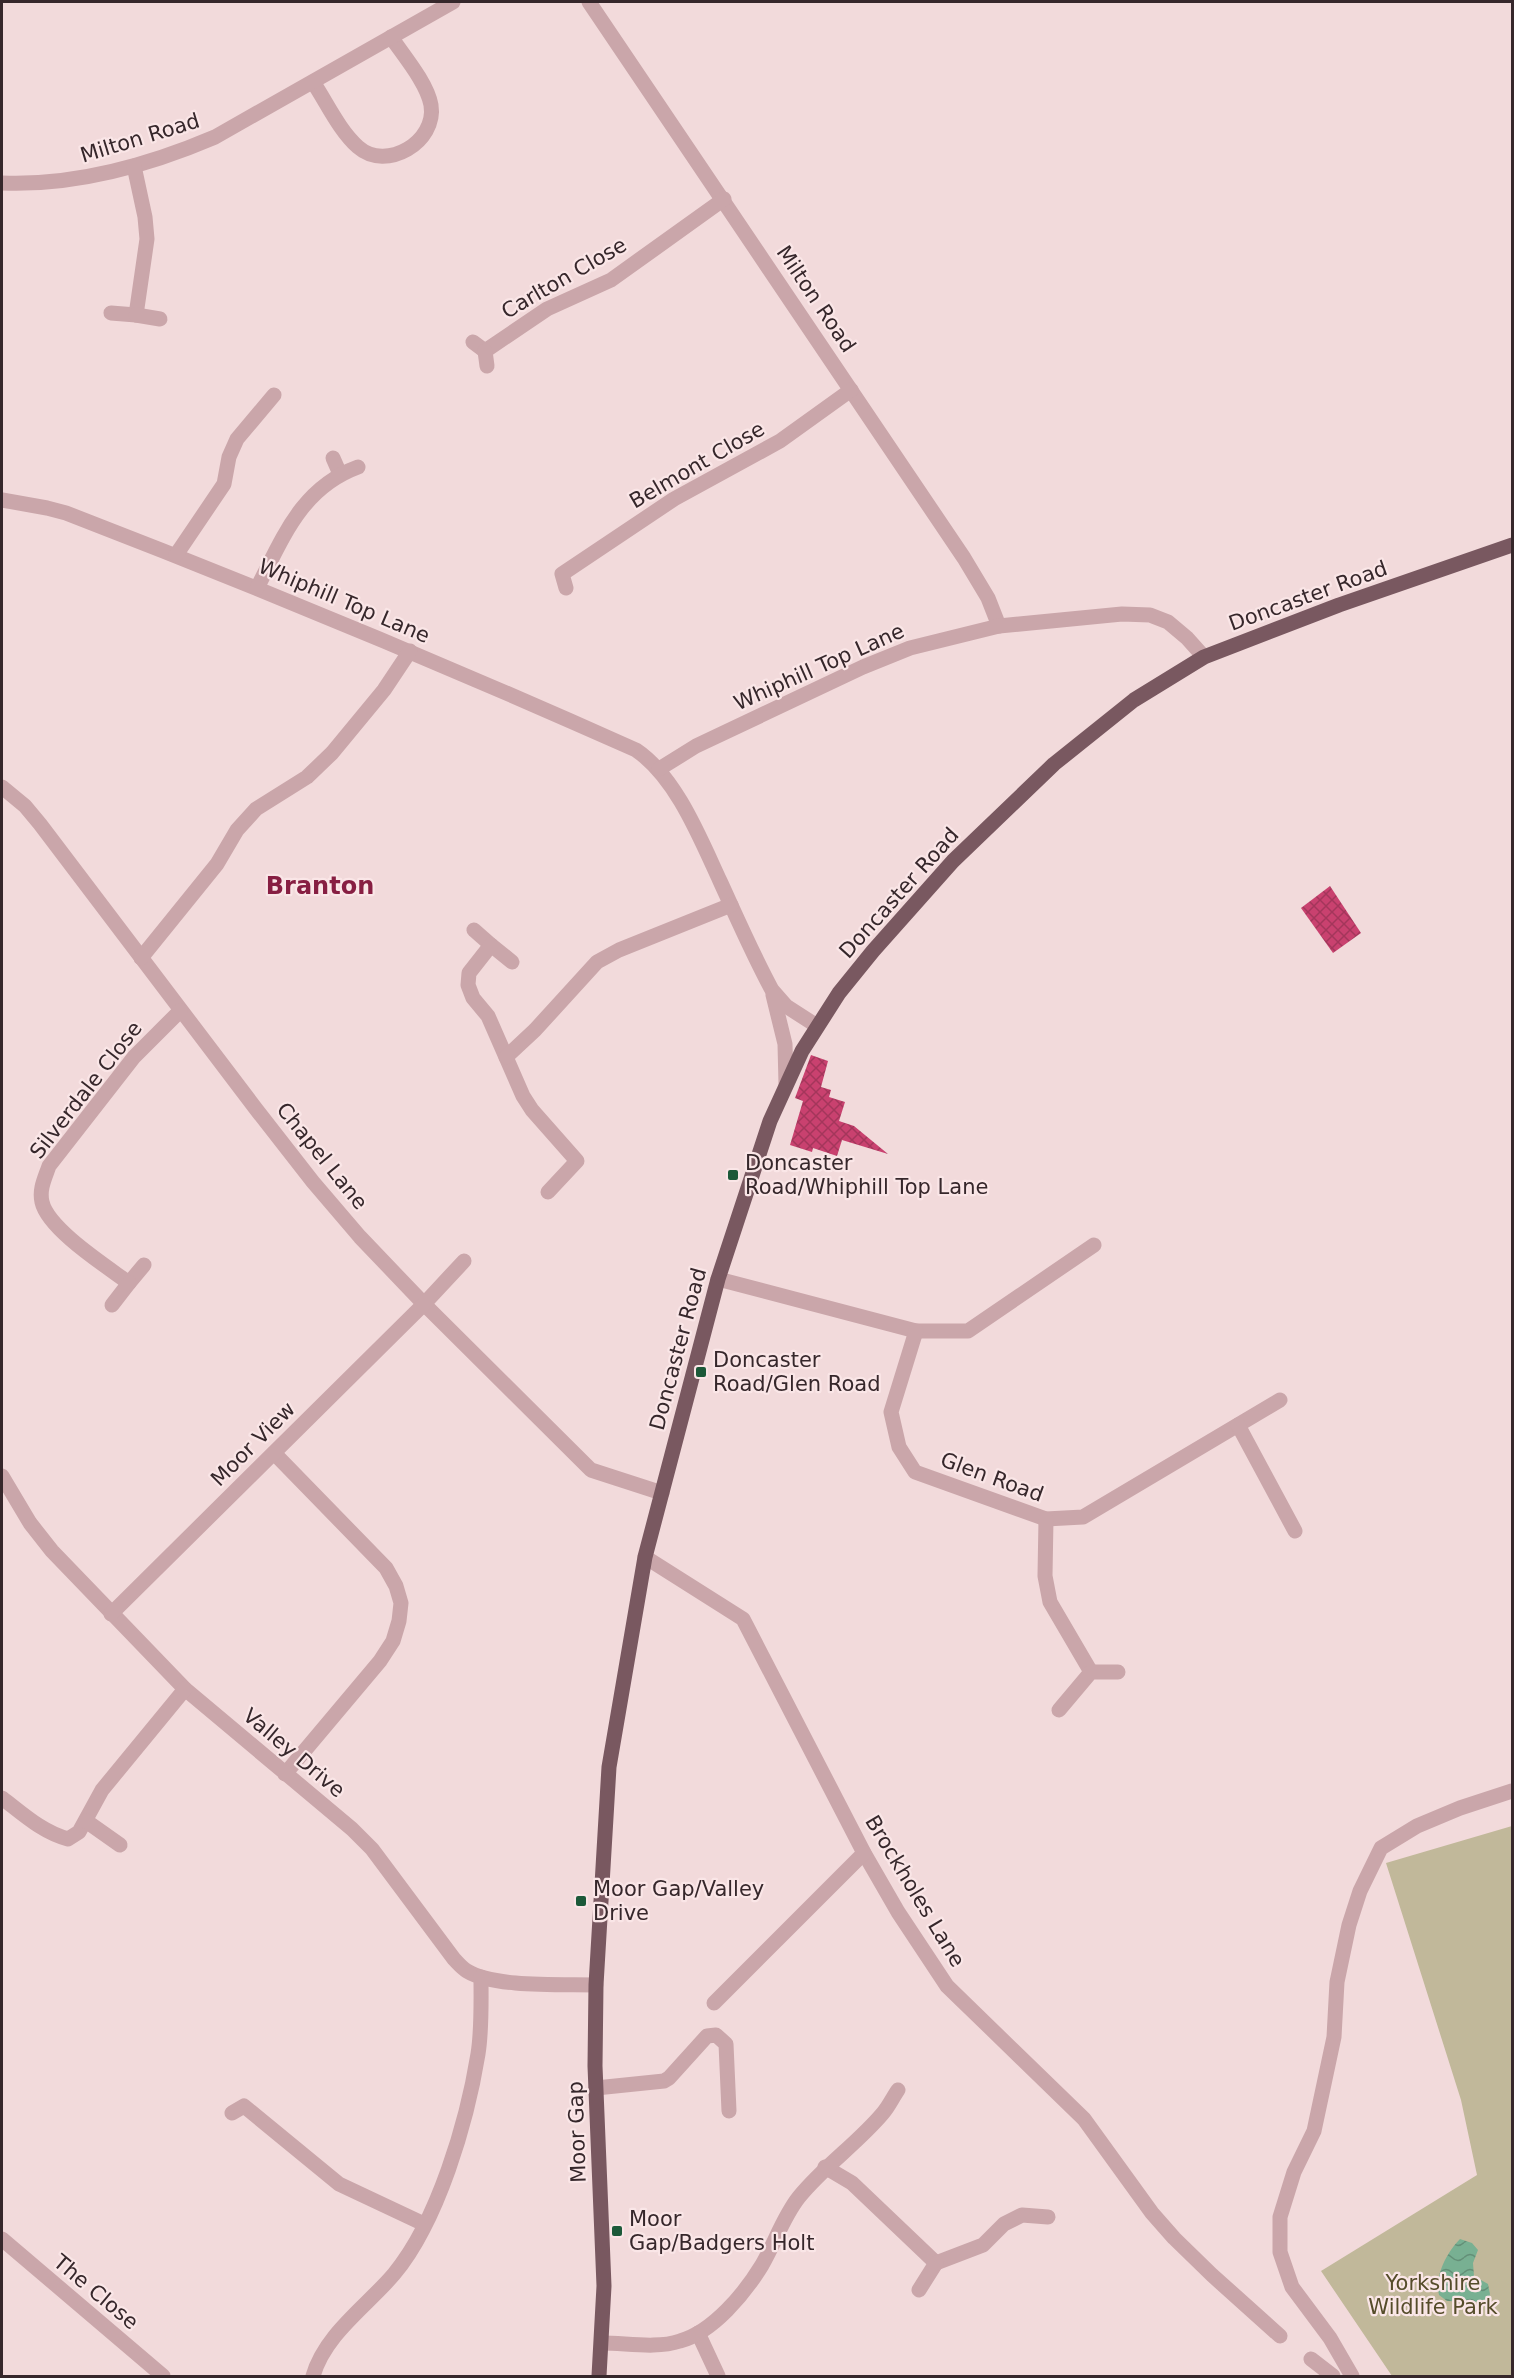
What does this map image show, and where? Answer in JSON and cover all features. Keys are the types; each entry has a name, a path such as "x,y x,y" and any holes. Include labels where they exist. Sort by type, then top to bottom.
{"main road":[{"name":"Doncaster Road","path":"645,1557 718,1279 770,1121 786,1083 817,1026 839,993 873,951 953,861 1010,805 1053,764 1134,699 1204,657 1339,605 1512,545"},
{"name":"Moor Gap","path":"599,2376 604,2286 596,2088 596,1985 601,1886 609,1767 645,1557"}],"street":[{"name":"Milton Road","path":"2,183 64,182 135,166 186,150 215,137 453,2"},
{"name":"Milton Road","path":"589,2 964,558 988,598 999,626"},
{"path":"313,82 348,136 359,148 374,155 391,155 408,151 421,138 429,124 432,108 429,94 391,37"},
{"path":"135,166 147,239 136,315"},
{"name":"Carlton Close","path":"482,353 547,309 611,280 724,200"},
{"path":"111,313 160,318"},
{"name":"Belmont Close","path":"560,576 674,499 780,441 851,390"},
{"path":"176,555 224,484 229,457 237,439 274,395"},
{"path":"333,458 340,474"},
{"path":"257,588 306,502 324,484 358,467"},
{"name":"Whiphill Top Lane","path":"2,500 66,513 176,555 410,651 636,750 659,769 682,807 705,848 773,992 786,1006 817,1026"},
{"name":"Whiphill Top Lane","path":"659,769 696,746 863,667 910,648 999,626 1122,614 1150,615 1168,622 1204,657"},
{"path":"141,958 217,864 237,830 256,809 306,777 332,753 384,690 410,651"},
{"name":"Chapel Lane","path":"2,787 25,806 40,824 180,1011 313,1182 360,1237 591,1470 662,1493"},
{"path":"506,1057 535,1030 597,962 618,950 731,905"},
{"path":"474,930 512,962"},
{"path":"491,945 469,974 468,985 473,998 488,1016 523,1096 532,1110 583,1167 548,1192"},
{"path":"773,992 785,1044 786,1083"},
{"name":"Silverdale Close","path":"129,1283 59,1229 48,1217 42,1201 42,1186 49,1166 134,1057 180,1011"},
{"path":"718,1279 916,1331 968,1330 1095,1245"},
{"name":"Moor View","path":"111,1614 424,1304 464,1261"},
{"path":"112,1305 144,1265"},
{"name":"Glen Road","path":"916,1331 891,1412 899,1447 915,1472 1046,1519 1083,1516 1280,1400"},
{"path":"1238,1425 1295,1531"},
{"path":"274,1453 386,1568 401,1603 393,1641 380,1661 285,1774"},
{"name":"Valley Drive","path":"2,1476 30,1523 52,1551 185,1689 372,1849 454,1959 466,1971 481,1977 512,1982 596,1985"},
{"path":"1046,1519 1045,1576 1050,1602 1091,1672"},
{"name":"Brockholes Lane","path":"645,1557 743,1619 864,1853 898,1912 947,1986 1084,2119 1152,2213 1174,2238 1280,2336"},
{"path":"1059,1710 1091,1672 1118,1672"},
{"path":"2,1798 55,1835 68,1839 79,1832 102,1790 185,1689"},
{"path":"1352,2376 1330,2338 1292,2287 1280,2252 1280,2217 1294,2172 1314,2131 1334,2037 1336,1982 1349,1924 1360,1891 1381,1848 1417,1826 1460,1808 1512,1791"},
{"path":"86,1821 120,1845"},
{"path":"714,2003 864,1853"},
{"path":"313,2376 325,2350 395,2272 424,2224 442,2184 455,2149 478,2053 481,1977"},
{"path":"596,2088 664,2081 711,2035 721,2038 726,2044 730,2111"},
{"path":"602,2343 679,2342 698,2333 740,2296 762,2265 798,2199 825,2167 884,2112 898,2090"},
{"path":"241,2104 339,2184 424,2224"},
{"path":"825,2167 852,2183 936,2263"},
{"path":"919,2290 936,2263 983,2245 1004,2224 1022,2215 1048,2217"},
{"name":"The Close","path":"2,2240 163,2376"},
{"path":"698,2333 718,2376"},
{"path":"1311,2359 1333,2376"}],"green space":[{"name":"Yorkshire Wildlife Park","path":"1512,1826 1512,2376 1392,2376 1321,2271 1477,2175 1461,2100 1386,1863"}],"water":[{"path":"1460,2239 1472,2243 1478,2250 1473,2263 1474,2276 1488,2284 1490,2294 1488,2302 1447,2301 1439,2295 1438,2280 1443,2265"}],"building":[{"path":"1330,886 1361,933 1333,953 1301,908"},
{"path":"811,1055 828,1061 821,1087 831,1090 829,1097 845,1102 839,1121 854,1126 888,1154 842,1140 837,1156 813,1148 812,1152 790,1145 803,1101 795,1098"}],"place":[{"name":"Doncaster Road/Whiphill Top Lane","path":"733,1175"},
{"name":"Doncaster Road/Glen Road","path":"701,1372"},
{"name":"Moor Gap/Valley Drive","path":"581,1901"},
{"name":"Moor Gap/Badgers Holt","path":"617,2231"}],"district":[{"name":"Branton","path":"320,886"}]}
